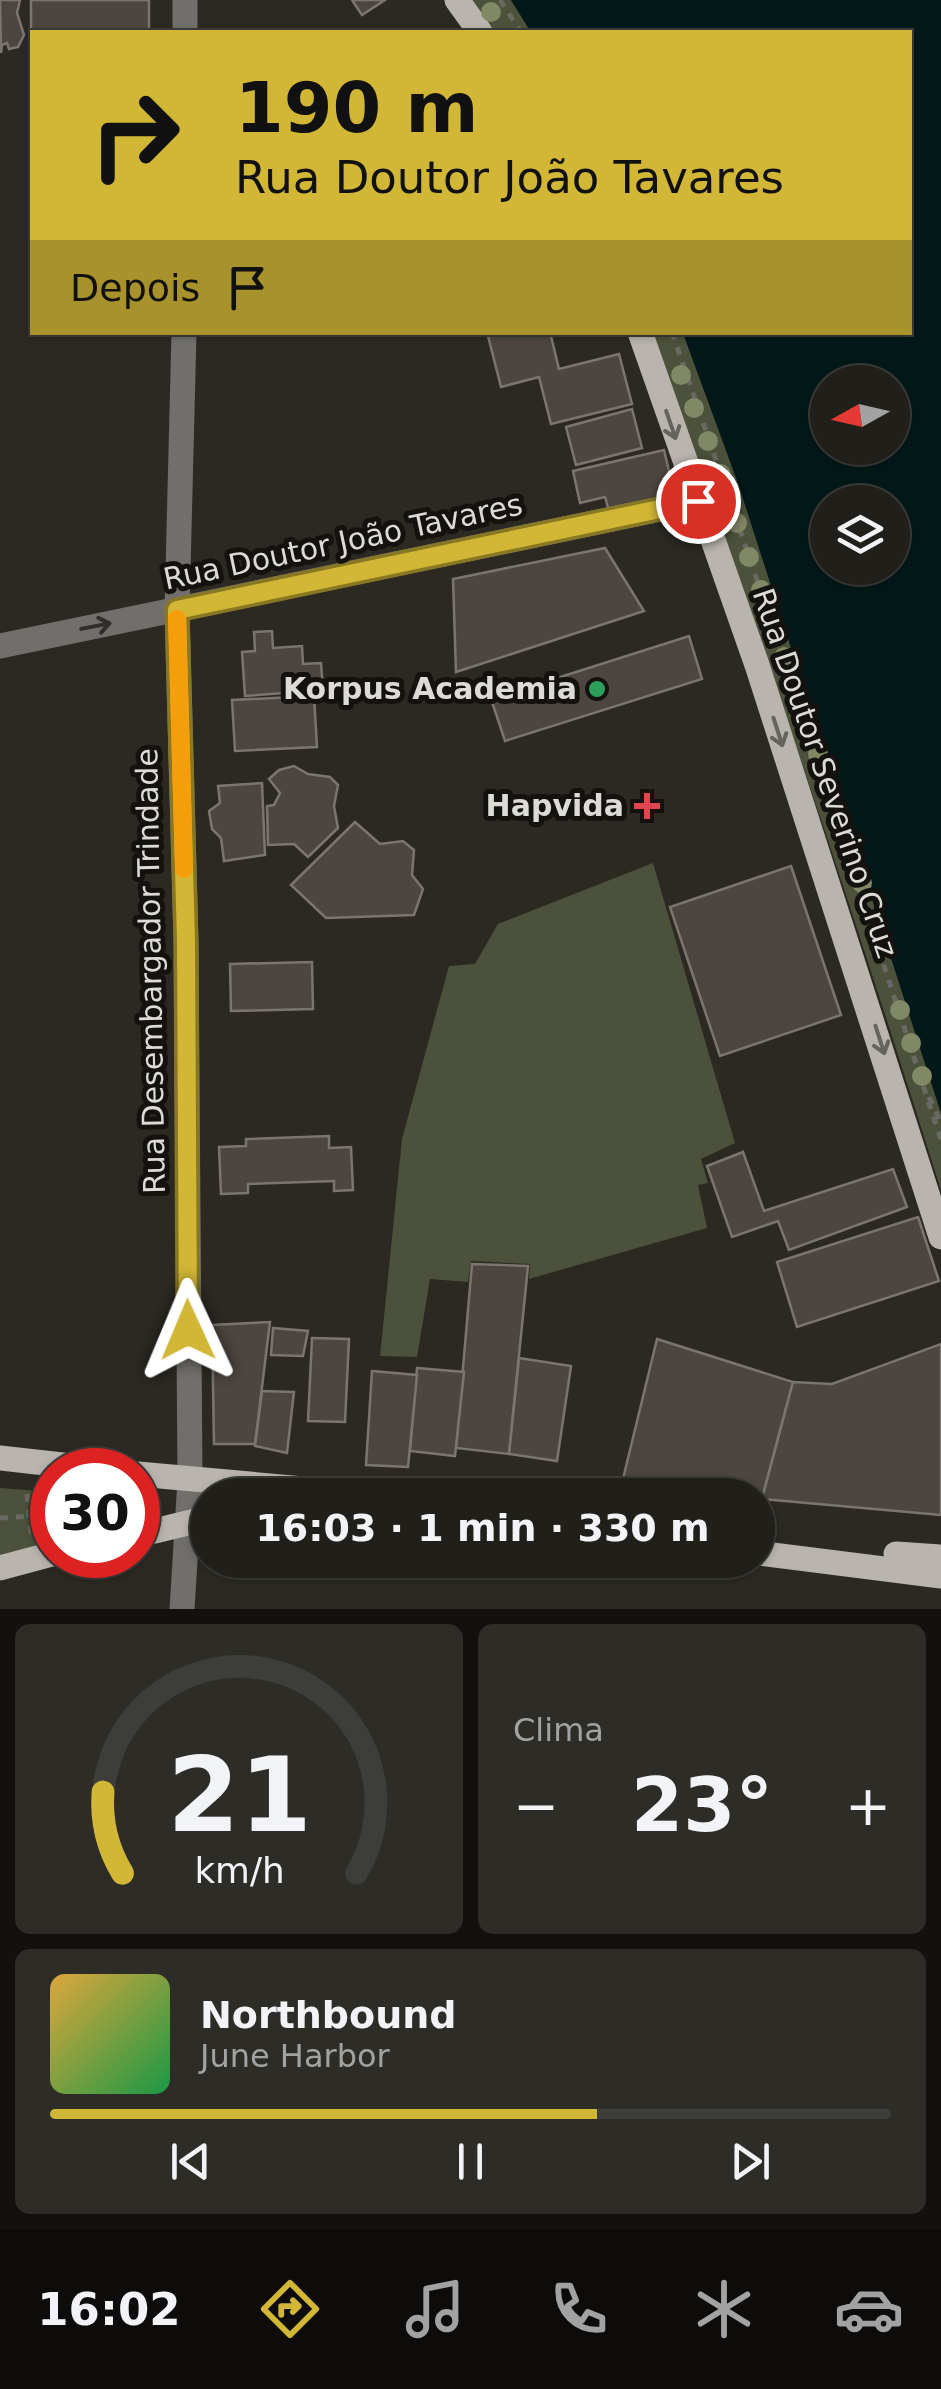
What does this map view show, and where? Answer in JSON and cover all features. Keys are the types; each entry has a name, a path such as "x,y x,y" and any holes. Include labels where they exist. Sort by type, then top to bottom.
{"main road":[{"path":"456,0 478,30"},
{"name":"Rua Doutor Severino Cruz","path":"641,335 841,918 941,1237"},
{"path":"0,1458 30,1461"},
{"path":"160,1477 190,1480"},
{"path":"160,1530 190,1522"},
{"path":"775,1539 941,1557"},
{"path":"0,1568 30,1554"},
{"path":"775,1555 941,1576"}],"street":[{"path":"184,30 185,0"},
{"name":"Rua Desembargador Trindade","path":"184,335 177,610 186,941 190,1480"},
{"name":"Rua Doutor João Tavares","path":"0,646 698,501"},
{"name":"Rua Desembargador Trindade","path":"182,1609 190,1564"}],"path":[{"path":"500,0 520,30"},
{"path":"0,1518 29,1517 27,1494"}],"green space":[{"path":"463,0 511,0 530,30 486,30"},
{"path":"646,335 684,335 738,483 941,1113 941,1190 800,759"},
{"path":"653,863 735,1143 701,1159 708,1183 698,1185 707,1228 529,1279 530,1264 471,1261 468,1282 430,1279 417,1357 380,1356 402,1139 449,966 475,964 498,924"},
{"path":"0,1488 30,1490 30,1549 0,1557"}],"shaded area":[{"path":"511,0 941,0 941,1113 738,483 684,335 912,335 912,30 530,30"}],"building":[{"path":"0,0 20,0 17,13 24,35 18,47 9,49 7,43 2,45 1,53"},
{"path":"31,0 149,0 149,30 31,30"},
{"path":"352,0 385,0 362,15"},
{"path":"488,335 551,335 559,369 619,354 632,404 551,424 539,377 501,387"},
{"path":"632,409 642,448 576,465 566,427"},
{"path":"664,450 675,496 609,511 605,497 580,503 573,471"},
{"path":"605,548 644,611 456,672 453,579"},
{"path":"272,631 273,648 302,646 303,664 321,663 323,690 245,696 242,652 255,651 254,632"},
{"name":"Korpus Academia","path":"689,636 702,679 505,741 491,699"},
{"path":"314,696 317,747 235,751 232,700"},
{"path":"294,766 308,774 330,777 338,785 334,806 338,828 308,857 294,844 268,845 267,806 274,805 280,793 269,779 279,770"},
{"path":"262,783 265,855 224,861 221,838 212,829 209,811 220,803 218,786"},
{"path":"355,822 380,844 403,841 414,850 412,875 423,889 414,915 326,918 291,885"},
{"path":"791,866 841,1015 720,1056 670,907"},
{"path":"312,962 313,1009 231,1011 230,964"},
{"path":"329,1136 329,1148 351,1147 353,1190 334,1191 334,1181 248,1184 248,1193 221,1194 219,1147 246,1146 246,1139"},
{"path":"743,1152 764,1211 893,1169 907,1207 789,1250 778,1221 732,1237 707,1166"},
{"path":"918,1217 939,1281 797,1327 777,1262"},
{"path":"472,1264 528,1266 509,1454 456,1448"},
{"path":"270,1322 255,1444 214,1444 212,1325"},
{"path":"273,1328 308,1331 303,1356 271,1355"},
{"path":"312,1338 349,1339 345,1422 308,1421"},
{"path":"657,1339 793,1382 768,1478 623,1478"},
{"path":"941,1344 941,1515 775,1500 775,1478 768,1478 793,1382 832,1384"},
{"path":"519,1358 571,1366 557,1461 509,1454"},
{"path":"417,1368 464,1372 455,1456 410,1451"},
{"path":"372,1371 417,1375 408,1467 366,1465"},
{"path":"262,1391 294,1392 287,1453 255,1446"}],"slow traffic":[{"path":"177,619 184,869"}],"place":[{"name":"Korpus Academia","path":"597,689"},
{"name":"Hapvida","path":"647,806"}],"route":[{"path":"188,1330 186,941 177,610 698,501"}]}
